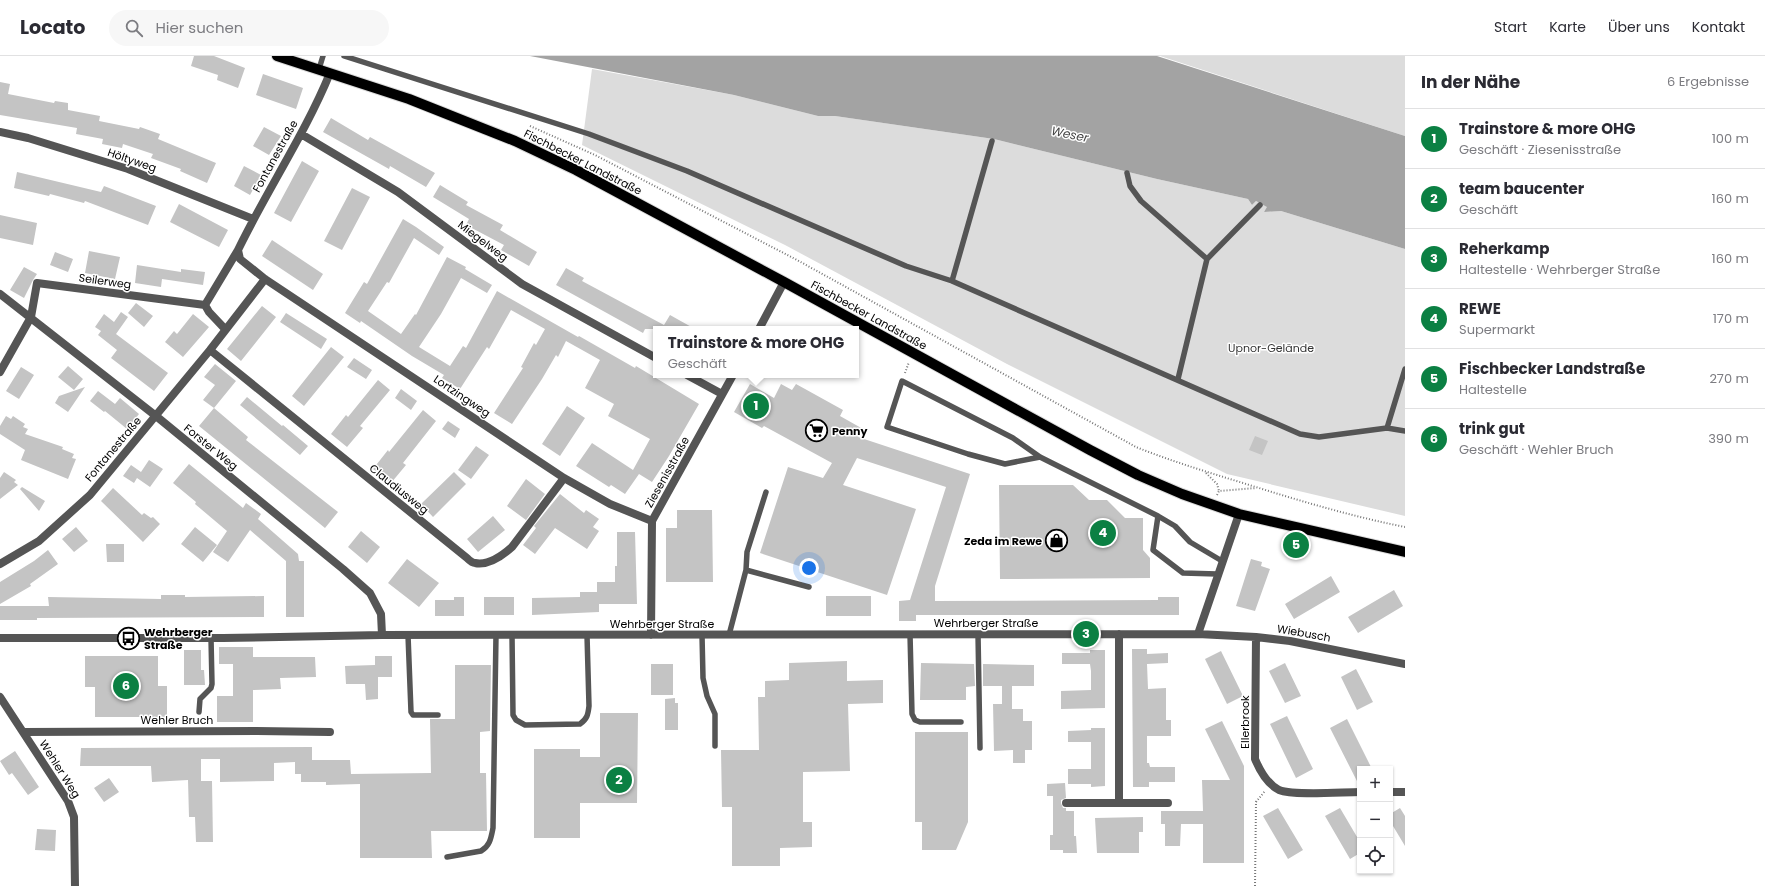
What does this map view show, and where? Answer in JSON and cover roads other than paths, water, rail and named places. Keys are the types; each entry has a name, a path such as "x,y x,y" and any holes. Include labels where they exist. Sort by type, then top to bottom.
{"main road":[{"name":"Fischbecker Landstraße","path":"277,56 409,99 515,141 576,170 1138,475 1182,494 1238,514 1405,552"}],"street":[{"name":"Fontanestraße","path":"205,305 238,250 253,219 301,134 330,73"},
{"name":"Höltyweg","path":"0,132 28,138 128,169 253,219"},
{"name":"Miegelweg","path":"301,134 398,192 522,284 653,356"},
{"path":"238,250 240,258 265,279"},
{"name":"Fontanestraße","path":"0,564 39,541 90,495 210,350 265,279"},
{"name":"Lortzingweg","path":"265,279 564,478 610,504 652,521"},
{"path":"761,326 784,282"},
{"name":"Seilerweg","path":"31,317 37,283 205,305"},
{"name":"Forster Weg","path":"0,294 156,416 344,569 370,593 381,614 382,635"},
{"path":"205,305 209,312 226,329"},
{"path":"0,372 31,317"},
{"name":"Claudiusweg","path":"210,350 467,558 476,563 487,562 502,556 512,546 564,478"},
{"path":"693,378 722,394"},
{"name":"Ziesenisstraße","path":"650,635 652,521 731,378"},
{"path":"1198,634 1238,514"},
{"path":"1118,802 1119,634"},
{"name":"Wehrberger Straße","path":"0,638 211,638 382,635 1198,634"},
{"name":"Wiebusch","path":"1198,634 1256,637 1290,641 1405,664"},
{"name":"Ellerbrook","path":"1256,637 1255,759 1261,772 1272,785 1280,790 1292,792 1357,792"},
{"name":"Wehler Weg","path":"0,697 60,785 68,801 74,817 75,886"},
{"name":"Wehler Bruch","path":"24,732 257,730 330,732"},
{"path":"1393,792 1405,792"},
{"path":"1066,802 1168,803"}],"lane":[{"path":"319,69 322,56"},
{"path":"344,56 589,134 687,171 906,266 952,281 1178,379 1300,434 1319,437 1387,428 1405,431"},
{"path":"952,281 992,141"},
{"path":"1127,173 1130,186 1141,200 1207,259"},
{"path":"1178,379 1207,259 1260,205"},
{"path":"1387,428 1405,369"},
{"path":"1040,457 1005,464 968,454 887,427 902,381 1013,438 1040,457 1158,516 1175,526 1190,542 1222,561"},
{"path":"729,635 746,570 747,552 766,492"},
{"path":"1158,516 1153,550 1183,573 1217,574"},
{"path":"746,570 809,587"},
{"path":"910,634 912,714 915,720 920,722 961,722"},
{"path":"978,634 980,748"},
{"path":"408,635 411,712 416,716 438,715"},
{"path":"447,857 481,851 486,848 491,841 493,821 496,635"},
{"path":"512,635 513,715 516,720 525,725 580,724 586,720 589,706 587,635"},
{"path":"702,635 704,678 707,696 715,714 715,746"},
{"path":"199,712 200,699 208,692 212,684 211,638"}],"water":[{"name":"Weser","path":"530,56 1157,56 1405,136 1405,249 1281,211 1264,212 1267,207 1256,201 1252,205 1248,199 1157,179 994,139 835,116 818,116 734,95"}],"place":[{"name":"Trainstore & more OHG","path":"756,406"},
{"name":"Penny","path":"816,431"},
{"name":"REWE","path":"1103,533"},
{"name":"Zeda im Rewe","path":"1057,541"},
{"name":"Fischbecker Landstraße","path":"1296,545"},
{"name":"Reherkamp","path":"1086,634"},
{"name":"Wehrberger Straße","path":"128,638"},
{"name":"trink gut","path":"126,686"},
{"name":"team baucenter","path":"619,780"}],"park label":[{"name":"Upnor-Gelände","path":"1271,348"}]}
